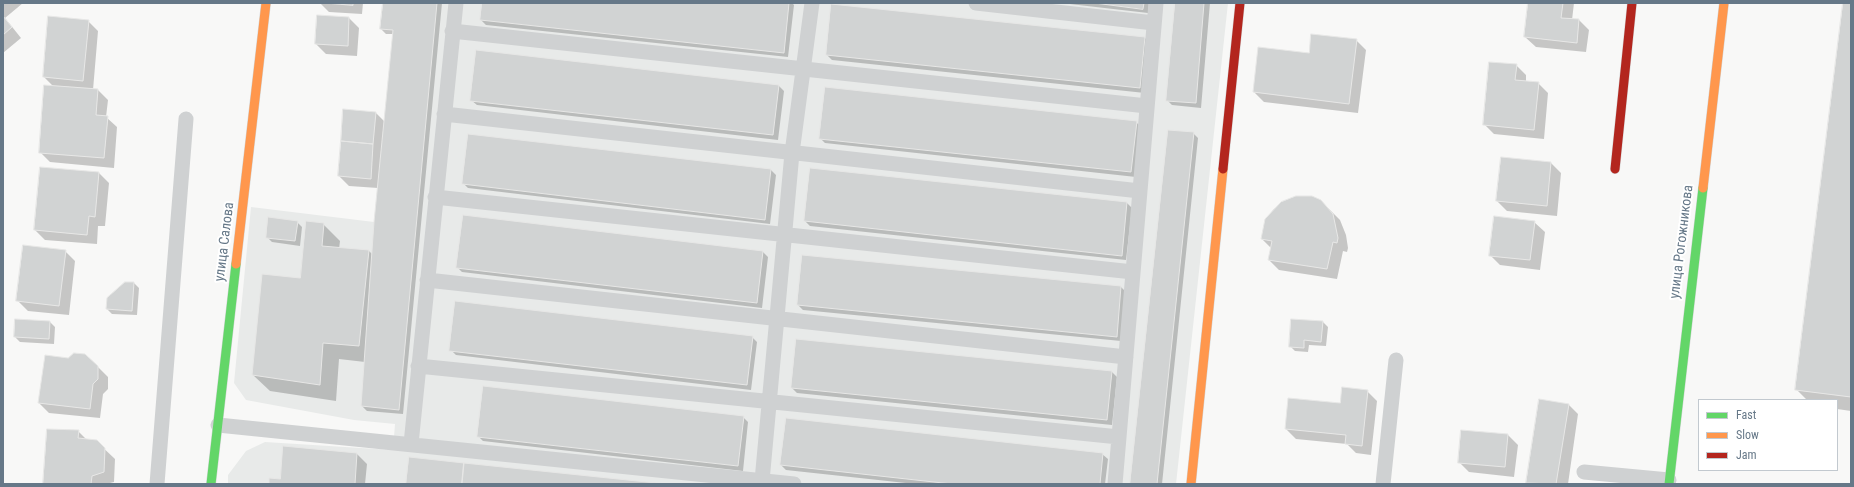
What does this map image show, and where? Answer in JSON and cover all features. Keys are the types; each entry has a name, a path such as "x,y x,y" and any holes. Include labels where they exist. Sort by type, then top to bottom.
{"street":[{"name":"улица Салова","path":"211,484 266,3"},
{"path":"1191,484 1240,3"},
{"path":"1615,169 1632,3"},
{"name":"улица Рогожникова","path":"1669,482 1724,3"}],"lane":[{"path":"411,444 456,3"},
{"path":"762,481 792,153 812,3"},
{"path":"976,3 1154,23"},
{"path":"1115,484 1156,3"},
{"path":"452,32 1147,106"},
{"path":"444,114 1140,191"},
{"path":"157,484 186,119"},
{"path":"435,197 1133,272"},
{"path":"427,280 1126,357"},
{"path":"1383,484 1396,360"},
{"path":"418,366 1119,437"},
{"path":"218,425 794,484"},
{"path":"1584,472 1669,482"}],"shaded area":[{"path":"383,3 1228,3 1176,484 228,484 228,475 246,451 265,442 393,450 395,424 354,420 246,400 234,383 251,207 374,222 393,30"}],"building":[{"path":"326,3 353,3 353,5"},
{"path":"383,3 437,3 399,410 361,406 374,222 393,30 380,29"},
{"path":"482,3 789,3 784,53 480,20"},
{"path":"1095,3 1144,3 1143,9"},
{"path":"1175,3 1204,3 1196,103 1166,101"},
{"path":"1528,3 1563,3 1561,18 1579,19 1577,43 1524,37"},
{"path":"1843,3 1851,3 1851,397 1795,390"},
{"path":"831,4 1145,37 1140,88 826,55"},
{"path":"317,15 349,17 348,46 315,44"},
{"path":"3,16 12,27 3,35"},
{"path":"48,16 89,20 83,81 43,77"},
{"path":"1311,34 1357,39 1349,104 1253,92 1258,47 1309,53"},
{"path":"476,50 779,85 773,135 470,101"},
{"path":"1489,62 1517,64 1515,80 1539,82 1534,130 1483,125"},
{"path":"44,85 98,89 96,115 108,116 104,158 39,153"},
{"path":"825,87 1137,121 1131,172 819,139"},
{"path":"343,109 376,112 373,144 341,141"},
{"path":"1168,130 1194,132 1157,484 1130,484"},
{"path":"468,134 771,169 765,220 462,184"},
{"path":"341,141 373,144 371,179 338,176"},
{"path":"1501,157 1551,162 1547,206 1496,201"},
{"path":"40,167 99,172 95,217 89,216 87,235 34,230"},
{"path":"810,168 1127,202 1122,256 804,221"},
{"path":"1296,196 1312,196 1321,200 1333,214 1338,238 1337,243 1333,242 1327,269 1268,260 1272,241 1261,239 1265,219 1281,202"},
{"path":"463,215 763,251 757,303 456,268"},
{"path":"1494,216 1535,221 1530,260 1489,256"},
{"path":"268,217 298,221 295,241 266,238"},
{"path":"306,221 324,223 322,246 369,250 359,346 323,343 320,385 252,375 262,274 300,278"},
{"path":"23,245 66,250 59,306 16,301"},
{"path":"802,255 1121,286 1117,337 797,305"},
{"path":"125,282 134,282 132,311 106,309 107,298"},
{"path":"455,301 753,336 747,385 449,351"},
{"path":"15,319 50,321 49,339 14,337"},
{"path":"1291,319 1323,321 1321,342 1304,340 1304,348 1289,347"},
{"path":"796,339 1112,371 1107,420 791,388"},
{"path":"74,353 85,354 98,366 98,379 93,384 90,409 38,403 45,355 68,358"},
{"path":"483,386 744,416 738,466 477,437"},
{"path":"1342,387 1368,390 1362,446 1345,444 1346,435 1285,429 1288,398 1340,403"},
{"path":"1539,399 1569,404 1556,484 1526,483"},
{"path":"786,418 1103,453 1100,484 952,484 780,465"},
{"path":"47,429 79,430 78,438 97,440 105,448 104,472 92,476 91,484 43,484"},
{"path":"1461,430 1508,434 1505,467 1458,463"},
{"path":"283,446 357,453 355,484 269,484 269,478 280,479"},
{"path":"409,457 464,463 462,484 406,484"},
{"path":"464,463 666,484 462,484"}],"traffic: fast":[{"path":"1669,484 1703,188"},
{"path":"211,484 236,264"}],"traffic: slow":[{"path":"236,264 266,3"},
{"path":"1703,188 1724,3"},
{"path":"1191,484 1223,169"}],"traffic: jam":[{"path":"1223,169 1240,3"},
{"path":"1615,169 1632,3"}]}
